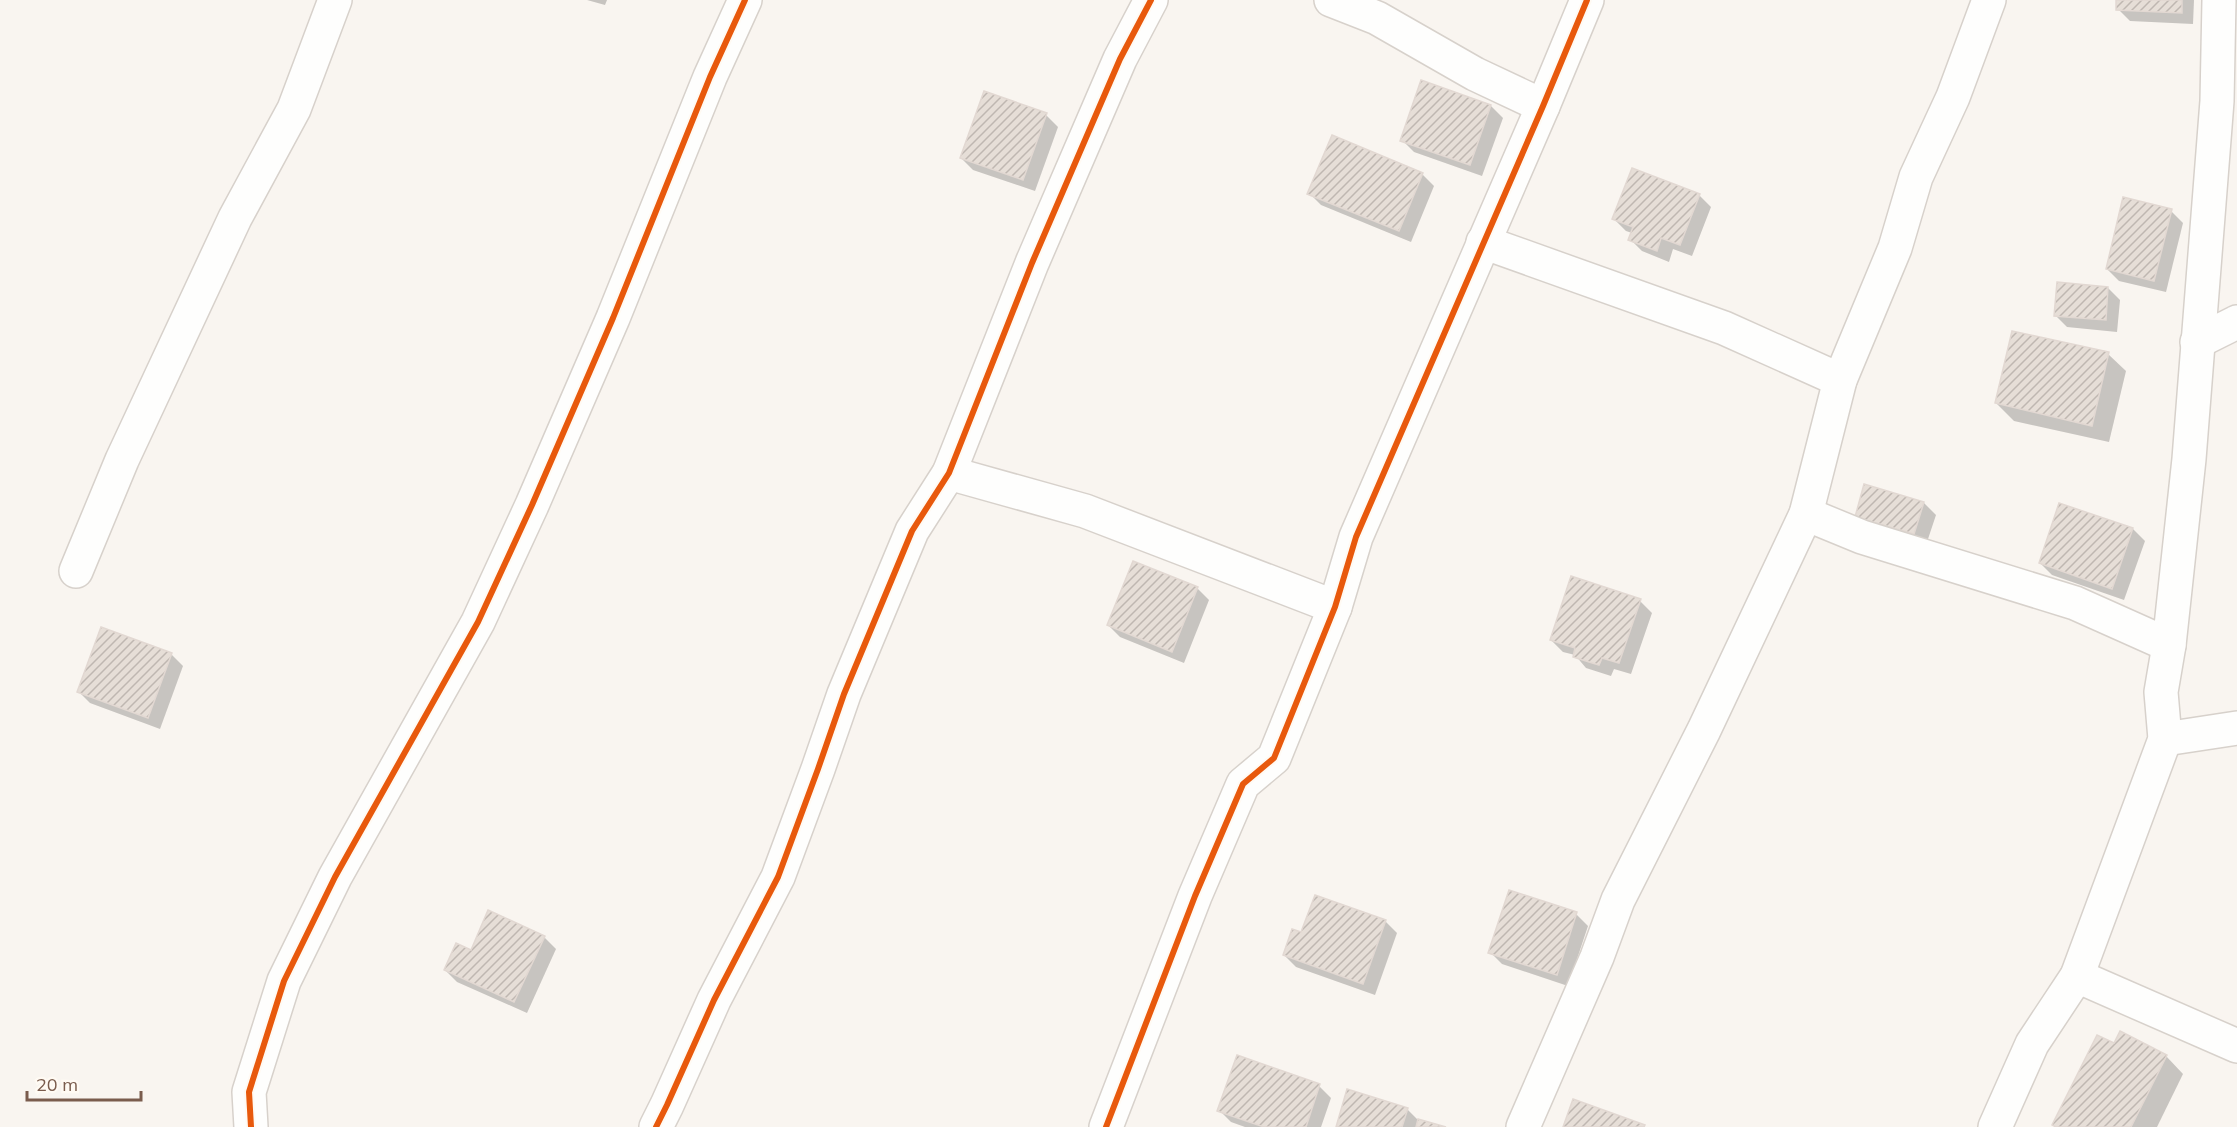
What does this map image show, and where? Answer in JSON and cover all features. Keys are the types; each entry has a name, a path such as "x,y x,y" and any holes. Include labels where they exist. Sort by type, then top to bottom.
{"street":[{"path":"76,571 122,460 235,218 294,109 335,0"},
{"path":"251,1127 249,1092 284,981 335,877 478,622 532,505 613,318 710,77 745,0"},
{"path":"656,1127 668,1106 714,1000 778,877 844,694 912,531 949,473 1032,263 1120,58 1151,0"},
{"path":"1331,0 1377,18 1475,74 1543,106"},
{"path":"1106,1127 1195,896 1243,784 1274,758 1335,607 1356,537 1587,0"},
{"path":"1523,1127 1597,957 1618,900 1694,751 1806,514 1840,380 1895,248 1916,177 1953,97 1989,0"},
{"path":"1995,1127 2032,1044 2077,976 2165,739 2162,692 2189,459 2217,101 2219,0"},
{"path":"1483,242 1724,328 1840,380"},
{"path":"2197,342 2237,322"},
{"path":"949,473 1085,511 1335,607"},
{"path":"1806,514 1862,537 2074,603 2169,645"},
{"path":"2165,739 2237,728"},
{"path":"2077,976 2237,1046"}],"building":[{"path":"2116,0 2182,0 2182,13 2116,10"},
{"path":"1421,80 1491,105 1470,165 1400,141"},
{"path":"984,91 1047,113 1023,180 960,158"},
{"path":"1332,135 1423,173 1399,231 1307,194"},
{"path":"1632,168 1700,194 1680,245 1661,238 1657,251 1628,240 1633,227 1612,219"},
{"path":"2123,197 2172,209 2154,281 2106,269"},
{"path":"2057,282 2108,287 2106,320 2054,316"},
{"path":"2012,331 2109,352 2092,426 1995,403"},
{"path":"1864,484 1924,502 1914,534 1855,517"},
{"path":"2059,503 2133,528 2112,589 2039,563"},
{"path":"1133,561 1198,587 1172,652 1107,625"},
{"path":"1571,576 1641,599 1619,663 1602,658 1599,665 1573,657 1575,648 1550,640"},
{"path":"101,627 172,653 148,718 77,692"},
{"path":"1509,890 1577,912 1557,975 1488,953"},
{"path":"1315,895 1386,920 1363,984 1283,955 1292,929 1301,932"},
{"path":"488,910 545,936 514,1002 444,970 456,943 471,950"},
{"path":"2120,1031 2167,1055 2131,1127 2056,1127 2052,1125 2097,1035 2114,1043"},
{"path":"1237,1055 1320,1084 1306,1127 1264,1127 1217,1111"},
{"path":"1347,1089 1408,1108 1402,1127 1336,1127"},
{"path":"1573,1099 1645,1125 1644,1127 1563,1127"},
{"path":"1418,1119 1446,1127 1416,1127"}],"cycle path":[{"path":"251,1127 249,1092 284,981 335,877 478,622 532,505 613,318 710,77 745,0"},
{"path":"656,1127 714,1000 778,877 844,694 912,531 949,473 1032,263 1120,59 1151,0"},
{"path":"1106,1127 1195,896 1243,784 1274,758 1335,607 1356,537 1587,0"}]}
